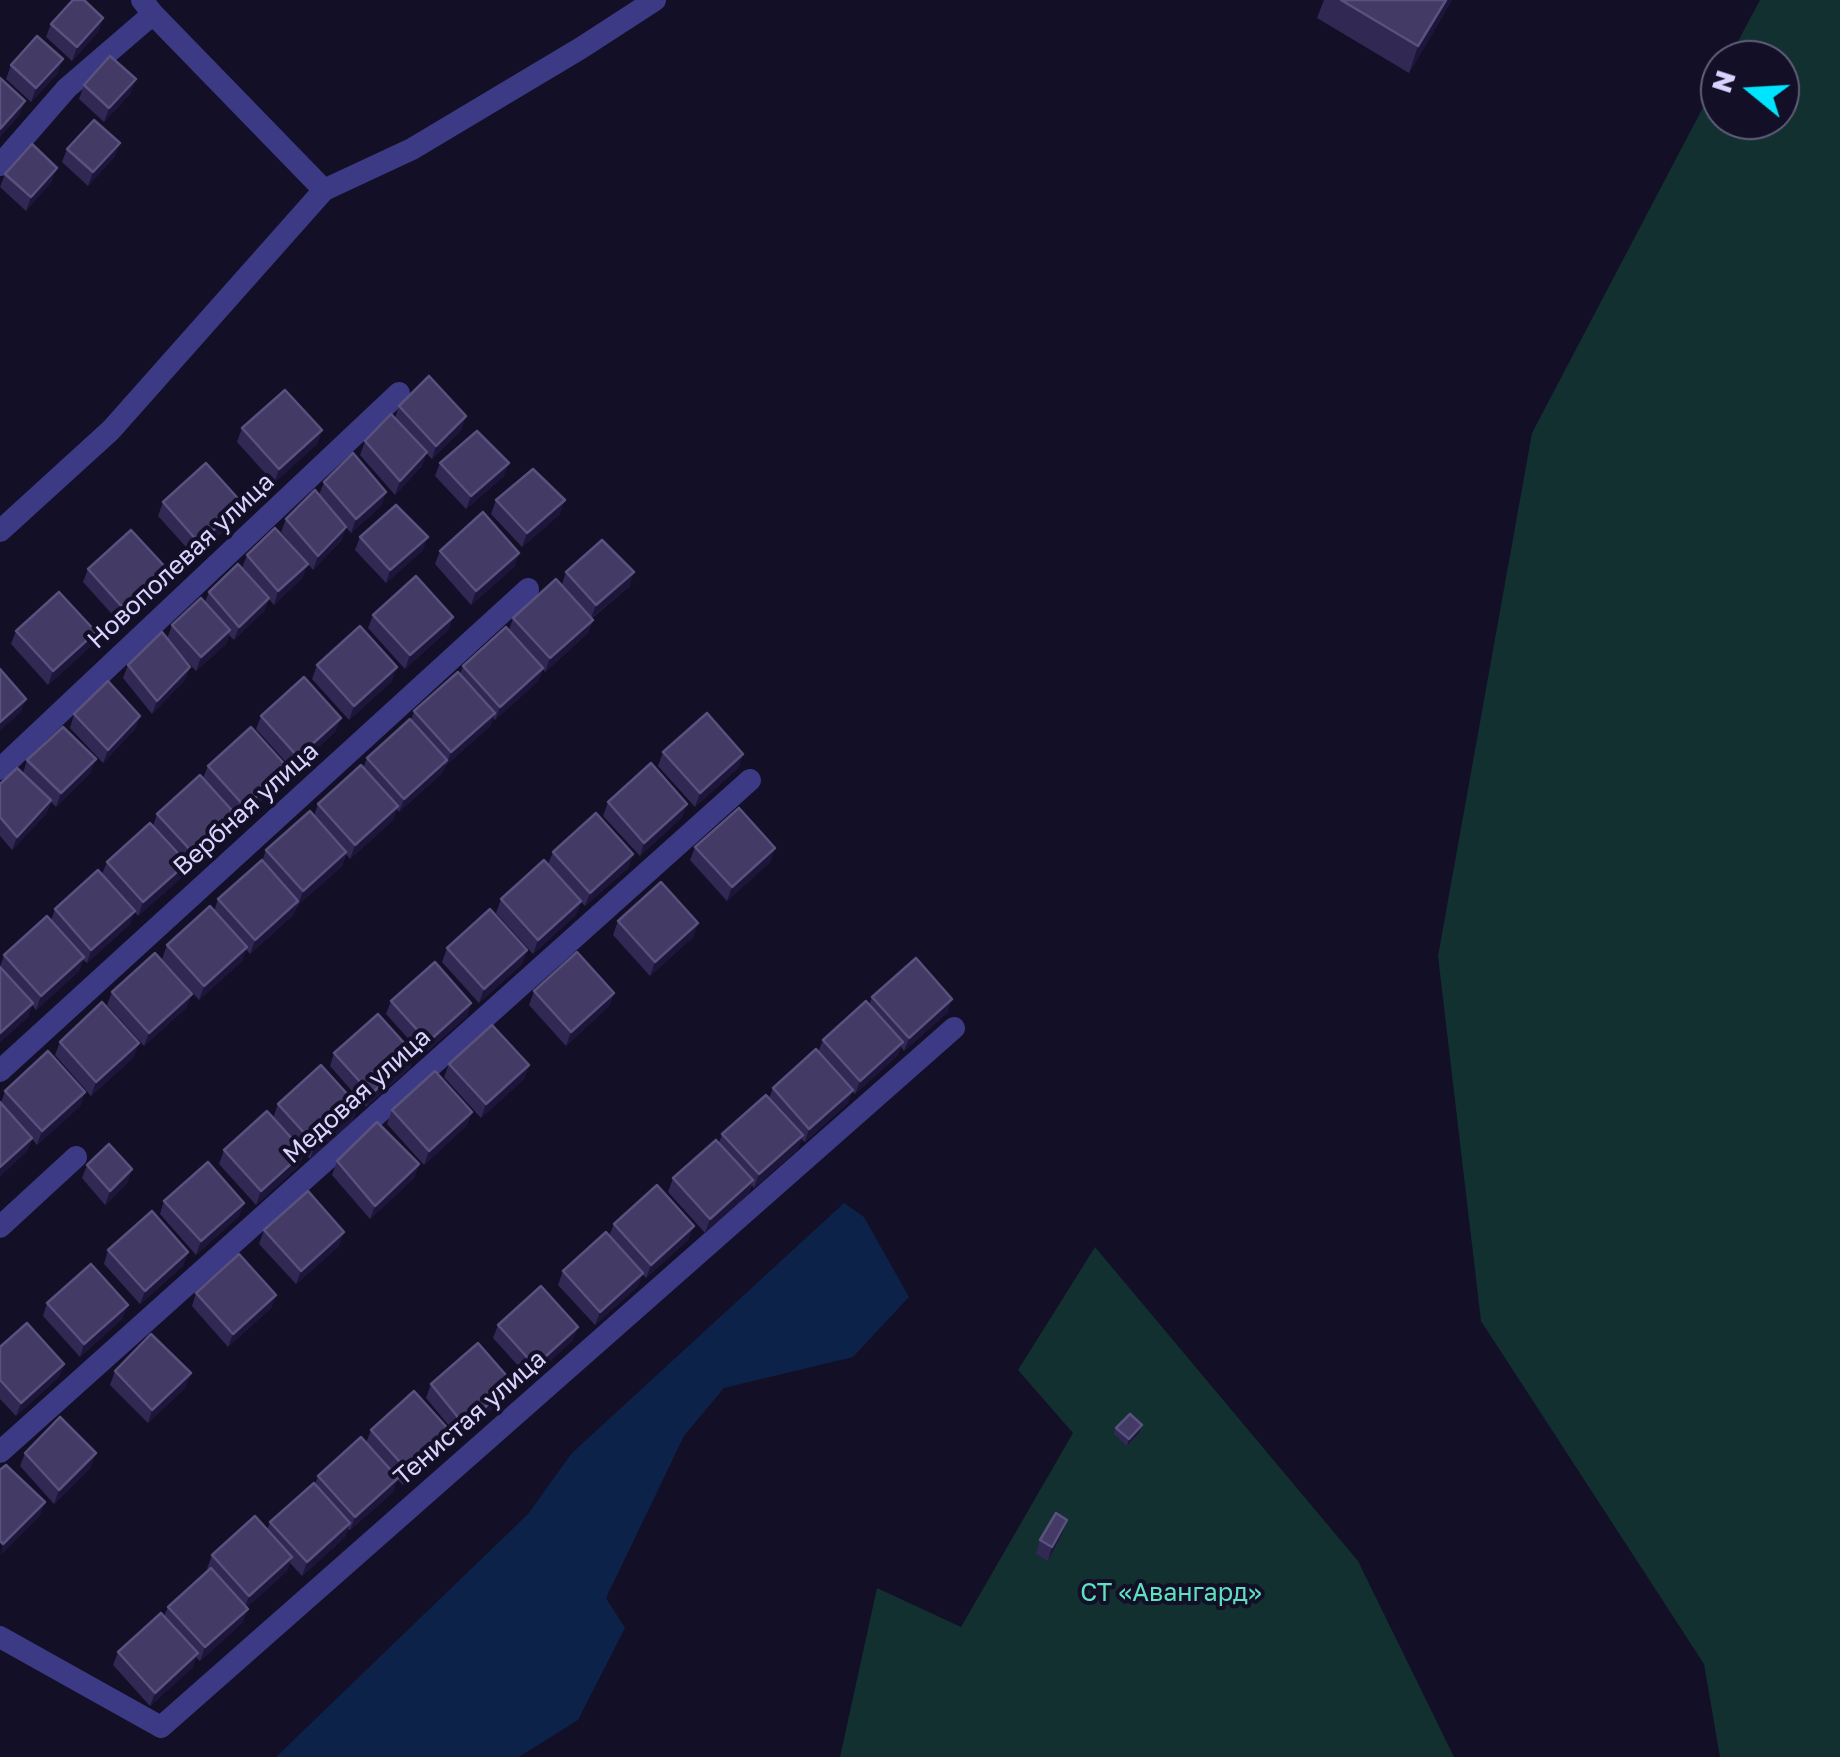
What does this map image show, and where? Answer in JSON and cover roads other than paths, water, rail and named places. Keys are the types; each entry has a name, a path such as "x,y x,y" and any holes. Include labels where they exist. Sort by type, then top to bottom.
{"street":[{"path":"0,531 111,430 324,190 412,150 655,0"},
{"path":"0,165 68,88 148,7 324,190"},
{"name":"Новополевая улица","path":"0,769 400,392"},
{"name":"Вербная улица","path":"0,1070 528,588"},
{"name":"Медовая улица","path":"0,1452 750,780"},
{"name":"Тенистая улица","path":"0,1637 161,1727 954,1028"},
{"path":"0,1226 76,1156"}],"water":[{"path":"844,1203 864,1217 909,1297 853,1357 724,1388 684,1436 606,1598 625,1628 578,1720 519,1757 276,1757 528,1514 572,1453"}],"park label":[{"name":"СТ «Авангард»","path":"1171,1593"}]}
